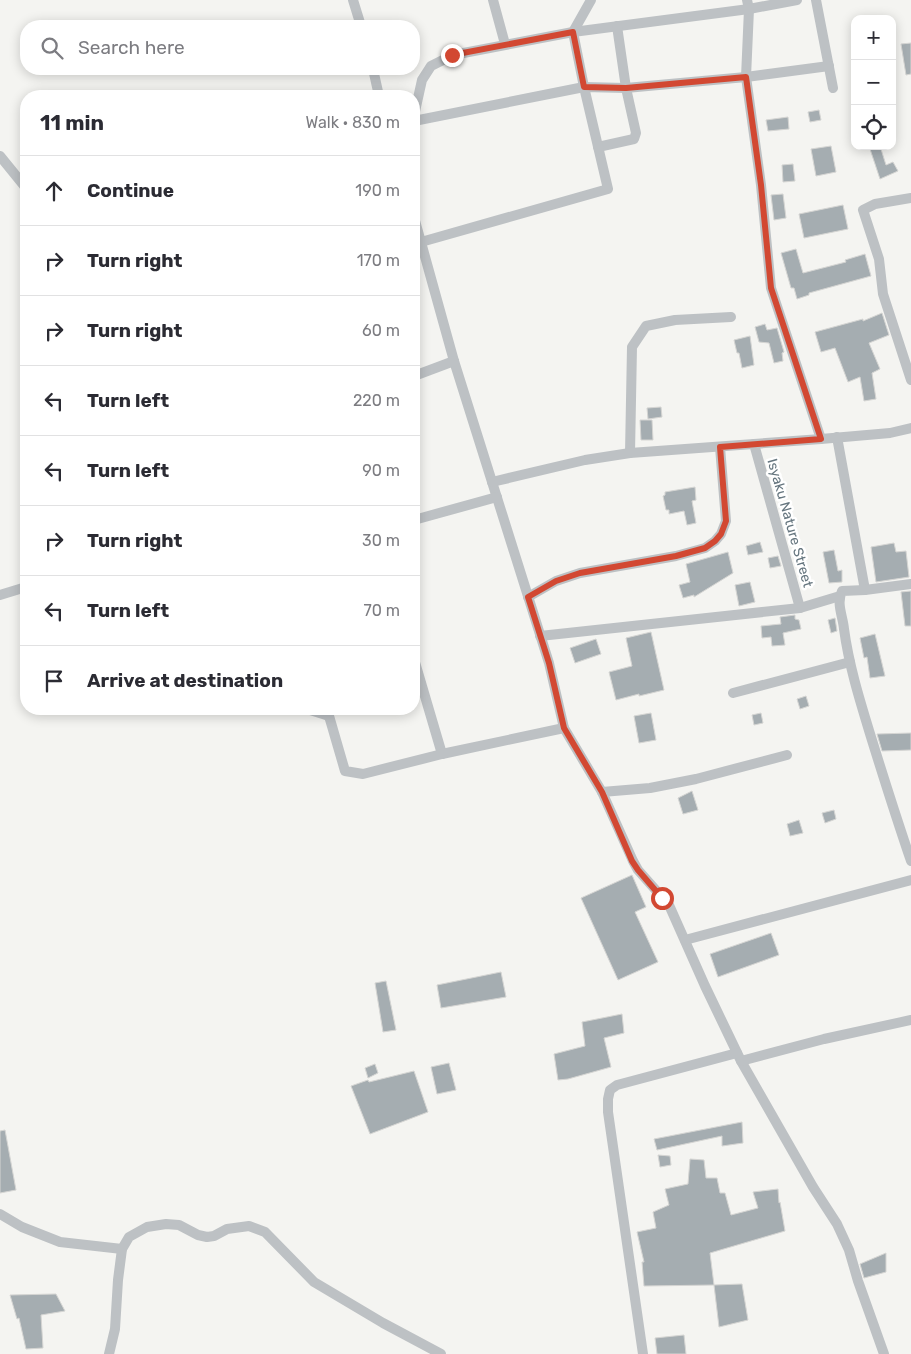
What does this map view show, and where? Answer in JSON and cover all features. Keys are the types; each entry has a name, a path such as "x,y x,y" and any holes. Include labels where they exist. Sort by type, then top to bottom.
{"street":[{"path":"353,0 359,20"},
{"path":"494,0 505,44"},
{"path":"420,241 608,188 573,32 591,0"},
{"path":"420,90 422,80 431,66 452,55 573,32 748,5 797,0"},
{"path":"816,0 833,88"},
{"path":"748,5 746,77 761,185 771,288 821,439"},
{"path":"598,147 634,138 636,133 626,88 617,26"},
{"path":"420,120 584,87 626,88 746,77 829,66"},
{"path":"374,75 378,90"},
{"path":"0,156 20,181"},
{"path":"911,198 875,204 864,210 879,259 883,294 911,380"},
{"path":"420,252 549,663 564,728 602,792 632,861 668,905 740,1057 837,1224 849,1250 884,1354"},
{"path":"630,453 632,347 646,326 675,320 731,317"},
{"path":"420,374 454,361"},
{"path":"492,482 585,460 630,453 890,433 911,428"},
{"path":"837,437 865,590"},
{"name":"Isyaku Nature Street","path":"754,444 800,608"},
{"path":"528,597 556,581 580,573 676,556 705,548 715,541 721,534 726,521 720,447"},
{"path":"420,518 497,497"},
{"path":"911,584 842,591 840,596 840,615 856,688 893,810 911,861"},
{"path":"0,595 20,589"},
{"path":"540,636 800,608 840,596"},
{"path":"733,693 850,662"},
{"path":"420,679 442,754"},
{"path":"329,715 344,771 363,774 442,754 564,728"},
{"path":"602,792 650,788 696,779 787,755"},
{"path":"685,940 911,880"},
{"path":"643,1354 608,1112 610,1090 617,1085 911,1020"},
{"path":"0,1214 22,1227 60,1242 122,1249"},
{"path":"109,1354 116,1329 118,1280 122,1249 129,1238 147,1227 166,1224 179,1225 198,1235 207,1237 214,1236 227,1229 249,1226 264,1232 314,1282 383,1323 441,1354"}],"building":[{"path":"911,43 911,74 906,75 901,44"},
{"path":"819,110 821,120 810,122 808,112"},
{"path":"788,117 789,129 768,131 766,120"},
{"path":"831,146 836,172 816,176 811,149"},
{"path":"870,150 881,150 886,165 893,162 898,171 880,179"},
{"path":"793,164 795,181 783,182 782,165"},
{"path":"783,194 786,218 774,220 771,195"},
{"path":"843,205 848,229 804,238 799,214"},
{"path":"796,249 803,273 846,262 845,260 865,254 871,276 809,293 809,295 797,299 794,288 791,288 781,253"},
{"path":"882,313 889,335 869,343 880,369 872,373 876,399 864,401 860,377 848,382 835,348 821,352 815,332 863,319 863,321"},
{"path":"765,324 767,330 777,328 784,352 782,353 783,361 774,363 769,343 759,342 755,327"},
{"path":"750,336 754,365 742,368 734,340"},
{"path":"661,407 662,417 648,419 647,408"},
{"path":"640,420 652,420 653,440 641,440"},
{"path":"695,487 696,500 692,501 696,523 687,525 684,511 669,514 669,510 666,510 663,496 665,492"},
{"path":"760,542 763,552 748,555 746,546"},
{"path":"894,543 896,552 906,551 909,577 876,582 871,547"},
{"path":"834,550 838,571 842,570 842,582 829,583 823,552"},
{"path":"728,552 733,573 694,597 694,595 683,598 679,585 690,582 686,564"},
{"path":"778,556 781,566 770,568 768,558"},
{"path":"750,582 755,602 739,606 735,585"},
{"path":"911,591 911,626 905,626 901,592"},
{"path":"795,615 795,619 799,620 801,629 783,633 785,645 772,646 771,637 762,638 761,626 781,624 780,617"},
{"path":"835,618 837,631 831,633 828,620"},
{"path":"651,632 664,690 616,700 609,672 632,666 626,638"},
{"path":"875,634 885,676 870,678 867,657 864,658 860,638"},
{"path":"596,639 601,654 575,663 570,648"},
{"path":"806,696 809,706 800,709 797,699"},
{"path":"651,713 656,740 639,743 634,716"},
{"path":"761,713 763,723 754,725 752,715"},
{"path":"911,733 911,750 882,751 877,734"},
{"path":"692,791 698,810 683,814 678,798"},
{"path":"834,810 836,819 825,823 822,813"},
{"path":"799,820 803,833 790,836 787,824"},
{"path":"632,875 646,907 635,912 658,962 618,980 581,898"},
{"path":"771,933 779,955 718,977 710,954"},
{"path":"501,972 506,997 441,1008 437,985"},
{"path":"386,981 396,1030 383,1032 375,983"},
{"path":"622,1014 624,1033 604,1038 611,1067 558,1080 554,1054 585,1046 582,1022"},
{"path":"449,1063 456,1090 437,1094 431,1067"},
{"path":"375,1064 378,1073 368,1078 365,1068"},
{"path":"414,1071 428,1112 370,1134 351,1086 368,1080 369,1082"},
{"path":"742,1122 743,1143 722,1146 722,1136 657,1150 654,1139"},
{"path":"5,1130 16,1190 0,1193 0,1131"},
{"path":"658,1155 670,1156 671,1165 660,1167"},
{"path":"690,1159 704,1160 706,1178 717,1178 720,1193 725,1193 731,1215 758,1208 753,1192 778,1189 785,1231 710,1253 714,1285 644,1286 642,1262 644,1262 637,1232 656,1228 653,1212 669,1205 665,1189 688,1184"},
{"path":"886,1253 886,1272 864,1278 860,1264"},
{"path":"742,1284 748,1320 719,1327 714,1285"},
{"path":"56,1294 65,1311 41,1315 43,1348 26,1349 19,1318 17,1319 10,1295"},
{"path":"684,1335 686,1354 657,1354 655,1338"}],"route":[{"path":"452,55 573,32 584,87 626,88 746,77 761,185 771,288 821,439 720,447 726,521 721,534 715,541 705,548 676,556 580,573 556,581 528,597 549,663 564,728 602,792 632,861 662,898"}]}
